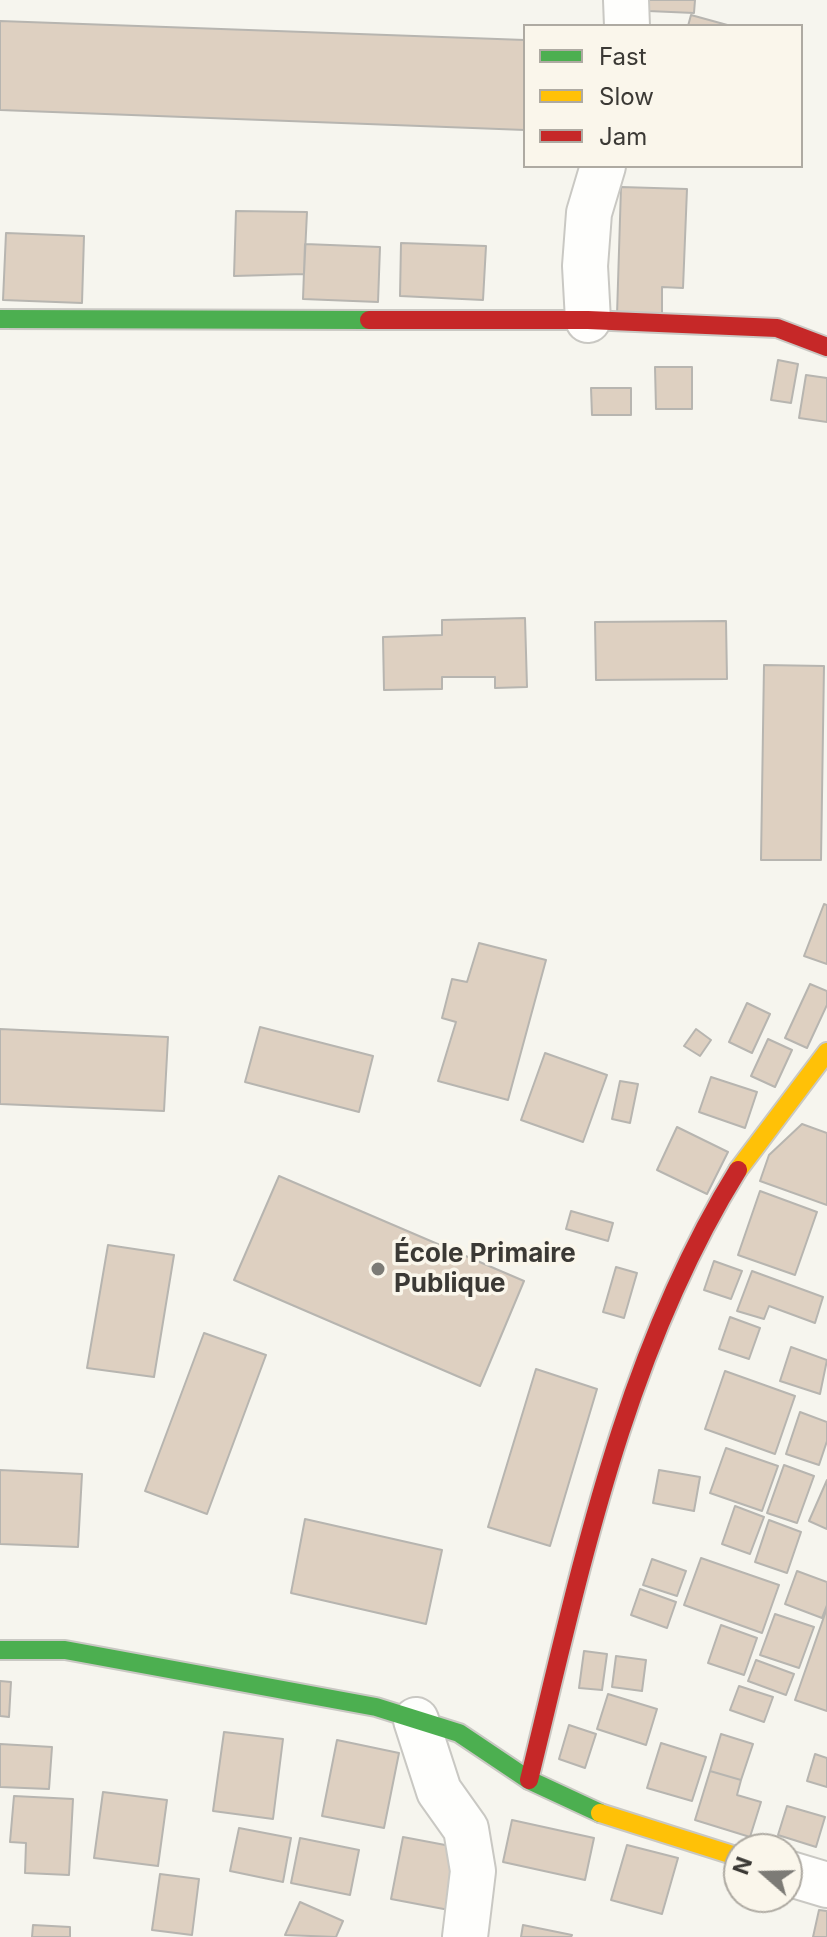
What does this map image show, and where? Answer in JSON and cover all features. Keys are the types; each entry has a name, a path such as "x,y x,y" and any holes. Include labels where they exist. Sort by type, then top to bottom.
{"street":[{"path":"626,0 627,24"},
{"path":"588,320 585,266 589,213 602,168"},
{"path":"0,319 588,320 777,328 827,347"},
{"path":"529,1780 604,1484 644,1356 692,1252 743,1162 808,1082 827,1052"},
{"path":"0,1650 65,1650 376,1707 459,1733 529,1780 598,1812 723,1852"},
{"path":"416,1720 439,1791 466,1829 473,1871 465,1937"},
{"path":"803,1878 827,1885"}],"building":[{"path":"649,0 695,0 694,13 648,11"},
{"path":"691,15 724,24 689,24"},
{"path":"0,21 523,40 523,130 0,110"},
{"path":"621,187 687,189 683,288 662,287 662,316 617,315"},
{"path":"236,211 307,212 304,274 234,276"},
{"path":"6,233 84,236 82,303 3,300"},
{"path":"401,243 486,246 483,300 400,296"},
{"path":"305,244 380,247 378,302 303,299"},
{"path":"778,360 798,364 791,403 771,400"},
{"path":"655,367 692,367 692,409 656,409"},
{"path":"806,375 827,378 827,422 799,418"},
{"path":"591,388 631,388 631,415 592,415"},
{"path":"525,618 527,687 495,688 495,677 442,677 442,689 384,690 383,637 442,635 442,620"},
{"path":"726,621 727,679 596,680 595,622"},
{"path":"764,665 824,666 821,860 761,860"},
{"path":"824,904 827,905 827,964 804,956"},
{"path":"479,943 546,960 508,1100 438,1081 456,1022 442,1018 452,979 467,982"},
{"path":"810,984 827,991 827,1005 807,1048 785,1038"},
{"path":"747,1003 770,1014 752,1053 729,1042"},
{"path":"260,1027 373,1056 359,1112 245,1082"},
{"path":"0,1029 168,1037 164,1111 0,1104"},
{"path":"696,1029 711,1040 700,1056 684,1046"},
{"path":"768,1039 792,1050 775,1087 751,1076"},
{"path":"545,1053 607,1075 583,1142 521,1120"},
{"path":"711,1077 757,1092 745,1128 699,1112"},
{"path":"620,1081 638,1084 630,1123 612,1119"},
{"path":"802,1124 827,1133 827,1205 760,1181 769,1155"},
{"path":"677,1127 728,1152 707,1194 657,1170"},
{"path":"279,1176 524,1281 480,1386 234,1280"},
{"path":"760,1191 817,1212 795,1275 738,1255"},
{"path":"571,1211 613,1223 608,1241 566,1229"},
{"path":"108,1245 174,1255 154,1377 87,1368"},
{"path":"714,1261 742,1271 731,1299 704,1290"},
{"path":"616,1267 637,1273 624,1318 603,1312"},
{"path":"752,1271 823,1297 815,1323 769,1306 764,1319 737,1311"},
{"path":"730,1317 760,1328 749,1359 719,1349"},
{"path":"204,1333 266,1355 207,1514 145,1491"},
{"path":"791,1347 827,1360 820,1394 780,1381"},
{"path":"536,1369 597,1389 550,1546 488,1527"},
{"path":"725,1371 795,1396 775,1454 705,1429"},
{"path":"800,1412 827,1422 827,1441 819,1465 786,1454"},
{"path":"726,1448 778,1466 762,1511 710,1493"},
{"path":"784,1465 814,1476 797,1523 767,1513"},
{"path":"0,1470 82,1474 78,1547 0,1544"},
{"path":"659,1470 700,1477 694,1511 653,1503"},
{"path":"827,1480 827,1529 809,1521"},
{"path":"735,1506 764,1517 750,1554 722,1544"},
{"path":"305,1519 442,1550 426,1624 291,1593"},
{"path":"769,1520 801,1532 787,1573 755,1562"},
{"path":"701,1558 779,1585 762,1633 684,1605"},
{"path":"652,1559 686,1571 677,1596 643,1585"},
{"path":"797,1571 827,1582 827,1605 822,1618 785,1604"},
{"path":"640,1589 676,1602 667,1628 631,1615"},
{"path":"827,1608 827,1711 795,1700"},
{"path":"775,1614 814,1627 799,1668 760,1655"},
{"path":"721,1625 757,1638 744,1675 708,1663"},
{"path":"584,1651 607,1654 602,1690 579,1688"},
{"path":"616,1656 646,1660 642,1691 612,1687"},
{"path":"756,1660 794,1674 786,1695 748,1681"},
{"path":"0,1681 11,1682 9,1717 0,1716"},
{"path":"739,1686 773,1697 764,1722 730,1710"},
{"path":"608,1694 657,1709 646,1745 597,1729"},
{"path":"569,1725 596,1734 585,1768 559,1759"},
{"path":"224,1732 283,1739 273,1819 213,1811"},
{"path":"721,1734 753,1744 741,1780 710,1771"},
{"path":"337,1740 399,1753 384,1828 322,1816"},
{"path":"661,1743 706,1757 692,1801 647,1788"},
{"path":"0,1744 52,1747 49,1789 0,1787"},
{"path":"815,1754 827,1758 827,1787 807,1781"},
{"path":"710,1771 741,1780 737,1795 761,1802 751,1833 737,1833 695,1820"},
{"path":"103,1792 167,1800 158,1866 94,1858"},
{"path":"14,1796 73,1799 69,1875 25,1873 26,1843 10,1842"},
{"path":"787,1806 825,1817 816,1847 803,1843 803,1833 779,1833"},
{"path":"512,1820 594,1838 585,1880 503,1862"},
{"path":"239,1828 291,1838 283,1882 230,1871"},
{"path":"403,1837 461,1848 449,1910 391,1899"},
{"path":"300,1838 359,1850 350,1895 291,1883"},
{"path":"627,1845 678,1858 662,1914 611,1900"},
{"path":"160,1874 199,1879 192,1935 152,1930"},
{"path":"300,1902 343,1921 336,1937 285,1935"},
{"path":"819,1910 827,1911 827,1937 813,1937"},
{"path":"33,1925 70,1927 70,1937 32,1937"},
{"path":"523,1925 572,1935 521,1937"}],"traffic: fast":[{"path":"0,319 369,320"},
{"path":"0,1650 65,1650 376,1707 459,1733 529,1780 600,1813"}],"traffic: slow":[{"path":"738,1170 827,1052"},
{"path":"600,1813 723,1852"}],"traffic: jam":[{"path":"369,320 588,320 777,328 827,347"},
{"path":"529,1780 587,1544 635,1389 664,1314 698,1241 738,1170"}],"place":[{"name":"École Primaire Publique","path":"378,1269"}]}
